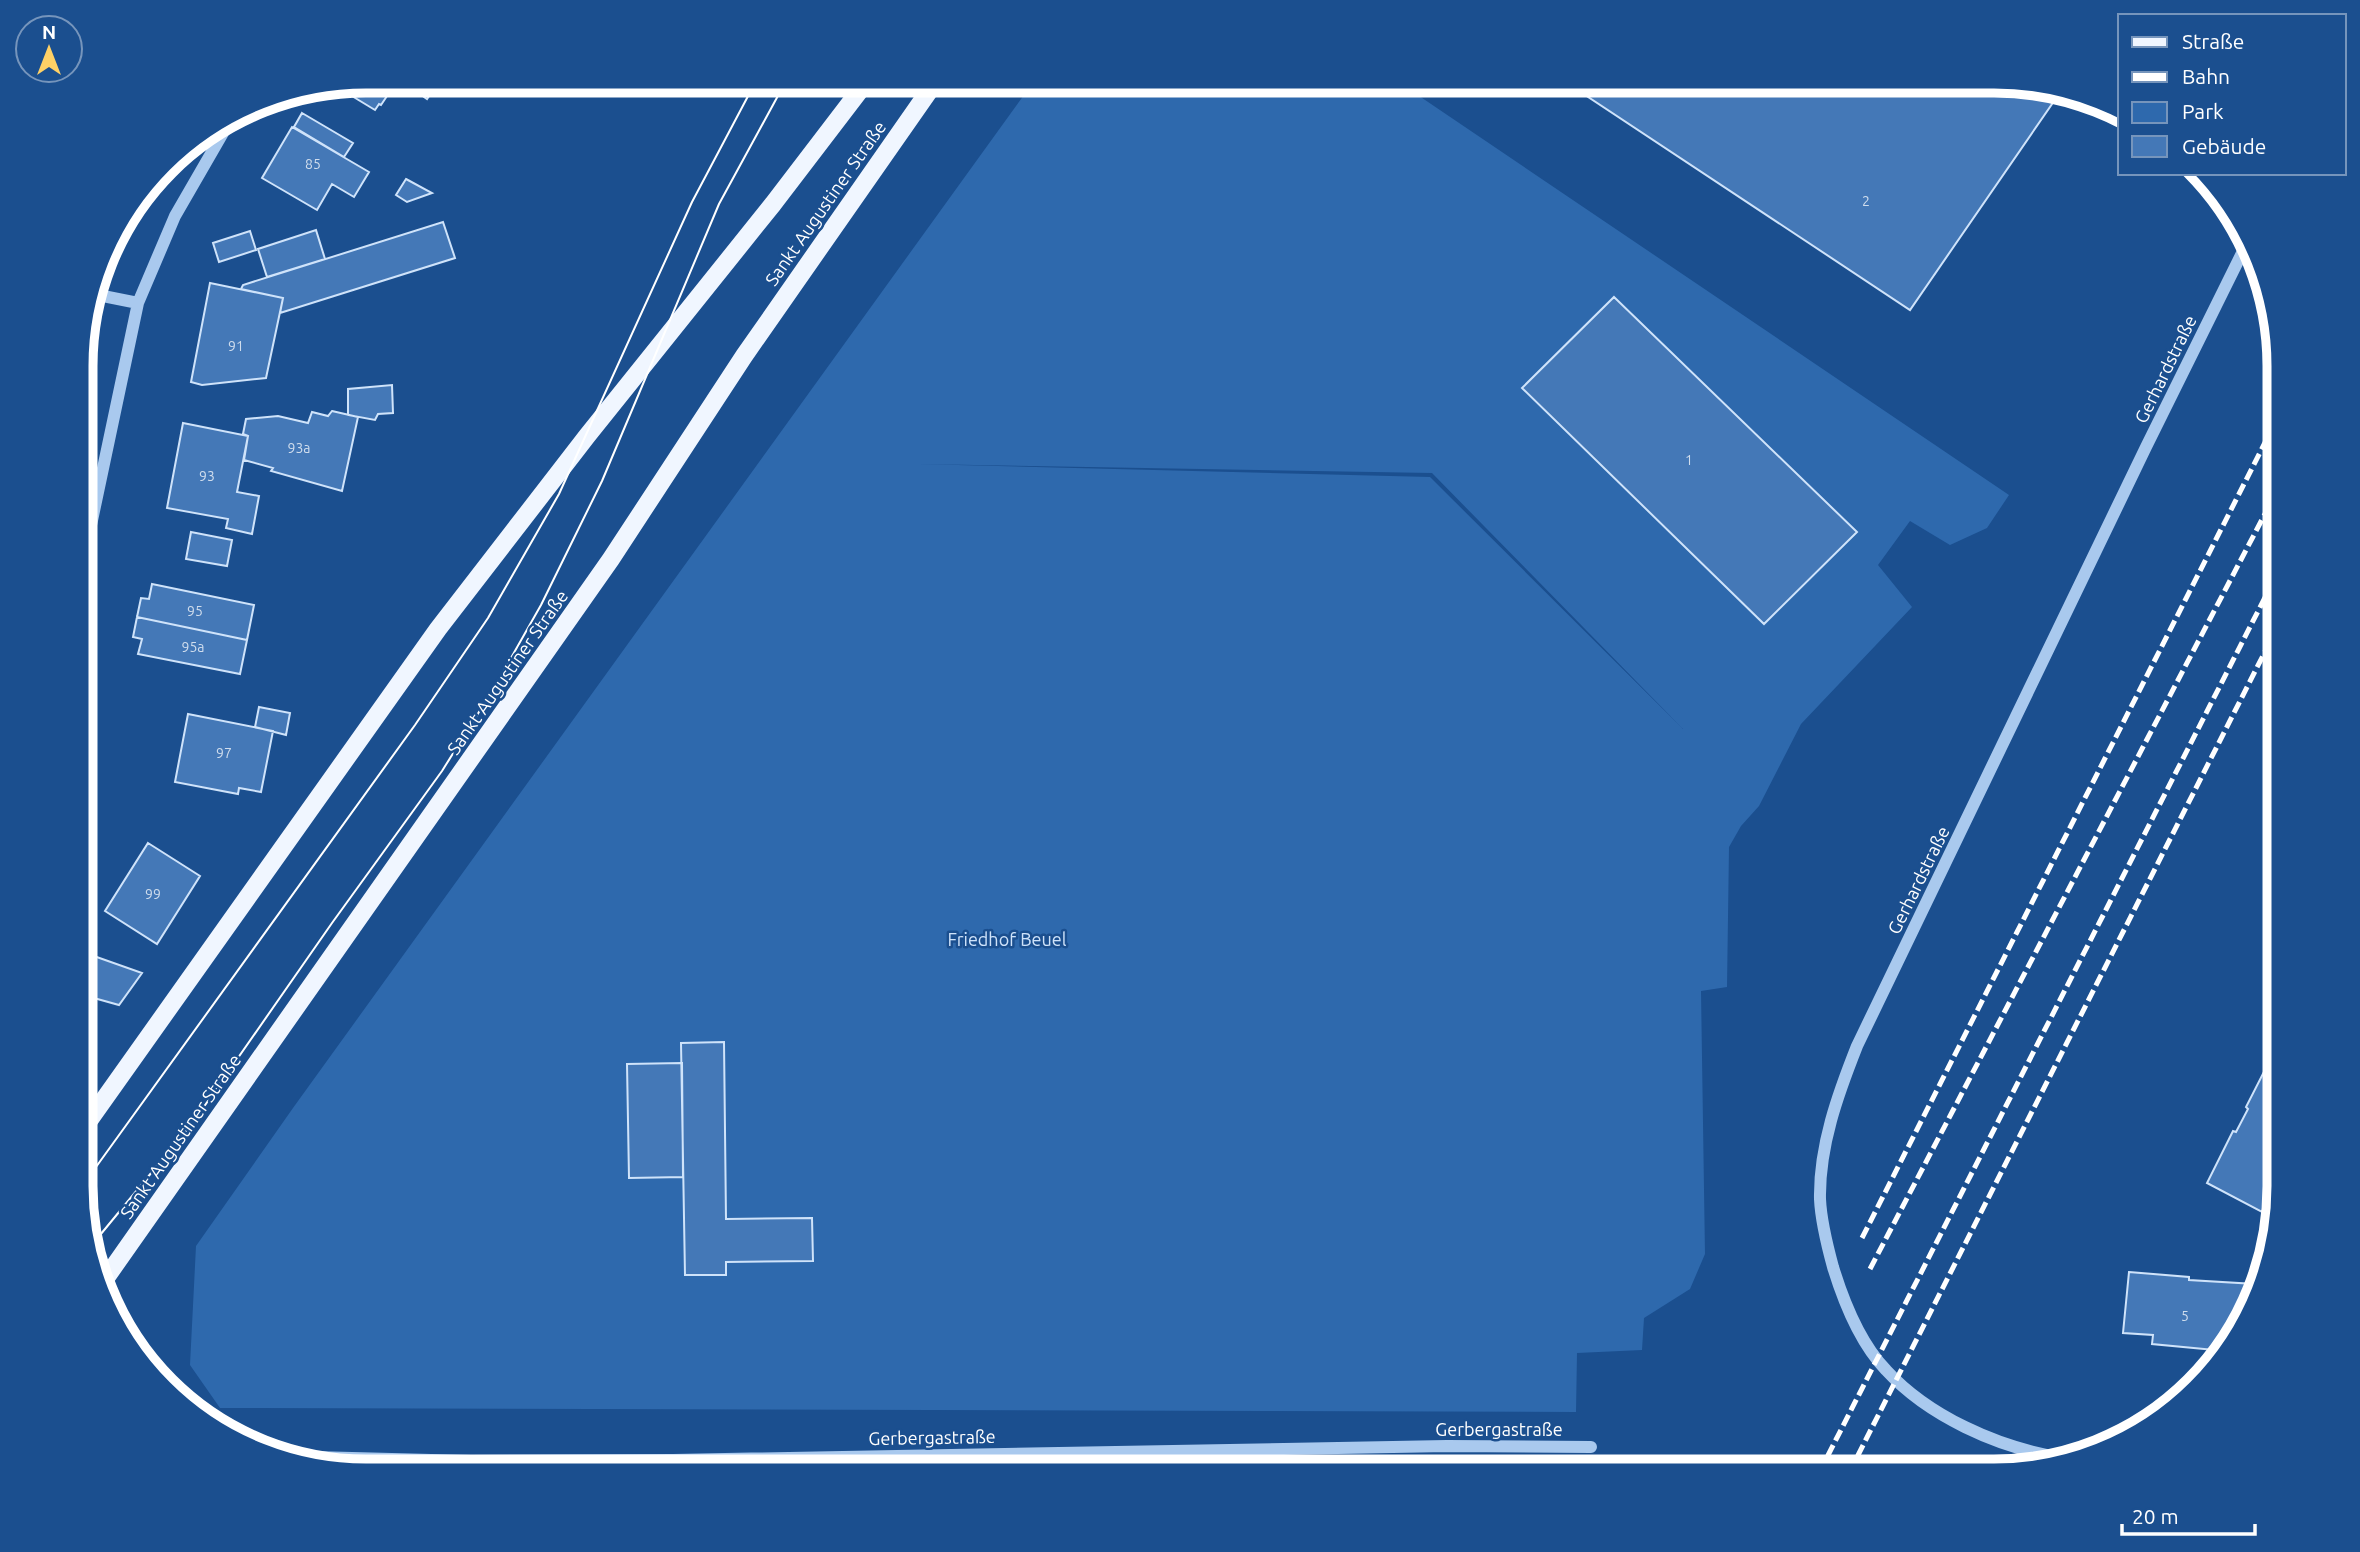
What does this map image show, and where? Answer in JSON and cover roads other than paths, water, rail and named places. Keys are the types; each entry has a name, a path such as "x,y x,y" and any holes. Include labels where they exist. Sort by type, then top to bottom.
{"main road":[{"path":"93,1115 438,629 857,93"},
{"name":"Sankt Augustiner Straße","path":"108,1275 611,559 744,356 927,93"}],"street":[{"path":"93,516 138,303 175,216 221,134"},
{"name":"Gerhardstraße","path":"2046,1454 2008,1446 1972,1432 1914,1396 1885,1370 1858,1330 1835,1275 1825,1241 1820,1200 1823,1163 1833,1115 1857,1046 2242,253"},
{"path":"102,296 138,303"},
{"name":"Gerbergastraße","path":"621,1459 1420,1446 1591,1447"},
{"name":"Gerbergastraße","path":"333,1457 408,1459"}],"tram line":[{"path":"93,1171 415,725 488,618 559,494 692,202 750,93"},
{"path":"98,1238 194,1121 442,771 494,688 541,605 602,481 719,204 779,93"}],"railway":[{"path":"1862,1238 2267,439"},
{"path":"1870,1269 2267,510"},
{"path":"1826,1459 2267,594"},
{"path":"1856,1459 2267,648"}],"park label":[{"name":"Friedhof Beuel","path":"1007,939"}]}
